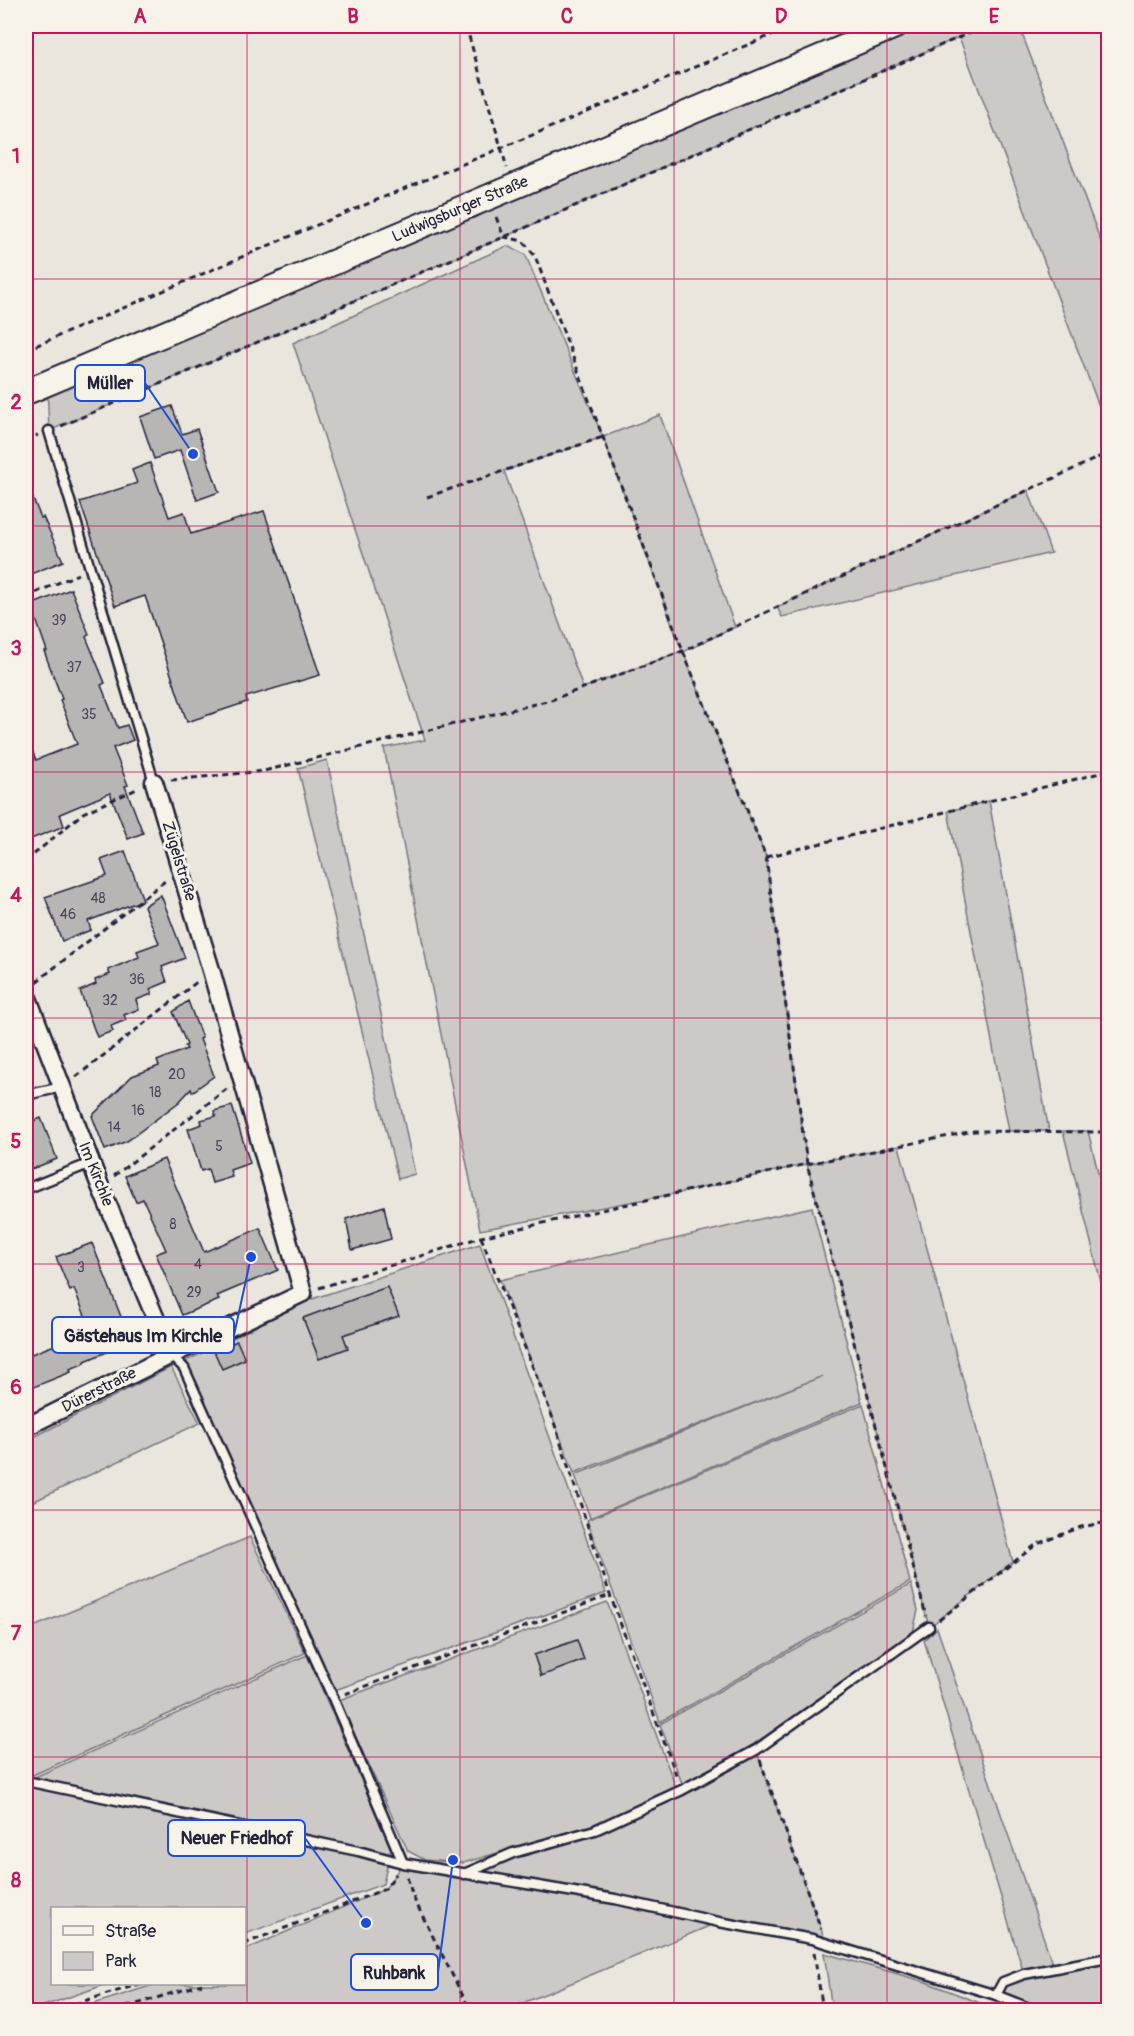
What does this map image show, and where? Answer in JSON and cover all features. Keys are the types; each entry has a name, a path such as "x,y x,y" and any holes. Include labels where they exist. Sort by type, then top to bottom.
{"main road":[{"name":"Ludwigsburger Straße","path":"26,392 895,26"}],"street":[{"name":"Zügelstraße","path":"154,782 211,970 303,1293"},
{"name":"Im Kirchle","path":"30,988 62,1087 100,1186 171,1355"},
{"name":"Dürerstraße","path":"26,1427 303,1293"}],"lane":[{"name":"Zügelstraße","path":"49,431 154,782"},
{"path":"26,1095 62,1087"},
{"path":"26,1189 91,1162"},
{"path":"171,1355 184,1368 333,1698 403,1863"},
{"path":"463,1874 513,1853 594,1830 682,1790 756,1750 929,1627"},
{"path":"26,1781 358,1851 403,1863 615,1899 826,1943 996,1995 1035,2010"},
{"path":"996,1995 1003,1982 1024,1974 1108,1958"}],"path":[{"path":"466,26 513,187"},
{"path":"26,350 286,238 793,26"},
{"path":"26,440 504,237 985,26"},
{"path":"488,197 504,237"},
{"path":"504,237 523,241 535,256 683,651 766,858 807,1164 929,1627 1037,1544 1081,1527 1108,1522"},
{"path":"427,497 603,437"},
{"path":"26,861 83,813 154,782 264,771 471,720 551,700 683,651 1108,453"},
{"path":"26,597 91,568"},
{"path":"766,858 1108,771"},
{"path":"30,988 181,869"},
{"path":"62,1087 211,970"},
{"path":"100,1186 241,1078"},
{"path":"303,1293 481,1237 807,1164 974,1131 1108,1132"},
{"path":"481,1237 550,1413 610,1595 682,1790"},
{"path":"333,1698 610,1595"},
{"path":"756,1750 826,1943"},
{"path":"246,1943 385,1889 403,1863"},
{"path":"403,1863 413,1897 470,2010"},
{"path":"812,1940 824,2010"},
{"path":"55,2010 134,1985"},
{"path":"117,2010 196,1985"}],"green space":[{"path":"895,26 1019,26 1108,260 1108,430 959,37 504,237 49,431 47,383"},
{"path":"507,246 525,254 603,437 660,415 735,627 683,652 766,857 807,1164 679,1193 480,1230 384,748 425,740 293,343","holes":["603,437 682,651 583,688 504,471"]},
{"path":"1028,490 1051,553 782,617 777,607"},
{"path":"327,760 415,1174 398,1179 298,768"},
{"path":"989,801 1049,1131 1009,1131 948,811"},
{"path":"1063,1131 1088,1131 1108,1213 1108,1310"},
{"path":"899,1146 1013,1562 929,1627 807,1164"},
{"path":"812,1207 862,1402 590,1518 575,1475 823,1376 574,1473 500,1280"},
{"path":"480,1244 606,1593 335,1690 186,1361 309,1300"},
{"path":"171,1367 200,1423 26,1505 26,1441"},
{"path":"863,1404 910,1582 660,1722 587,1520"},
{"path":"250,1537 305,1653 26,1778 26,1630"},
{"path":"911,1584 918,1610 913,1632 754,1744 683,1786 660,1724"},
{"path":"607,1602 676,1788 591,1826 463,1863 425,1860 408,1851 339,1700"},
{"path":"937,1628 1054,1968 1108,1958 1108,2010 1034,2010 996,1995 1003,1982 1024,1974 924,1640"},
{"path":"307,1655 391,1849 383,1884 246,1934 246,1907 51,1907 51,1985 104,1985 32,2010 26,2010 26,1781"},
{"path":"756,1750 826,1943 719,1922 506,2010 75,2010 153,1985 246,1985 246,1950 385,1889 403,1863 463,1874 484,1865 595,1830"},
{"path":"824,1953 926,1982 998,2010 832,2010"}],"building":[{"path":"172,406 182,434 197,429 219,492 197,500 180,450 154,459 140,417"},
{"path":"150,463 169,517 184,512 191,534 264,511 320,675 246,697 247,702 187,722 145,596 115,606 80,502 137,483 132,470"},
{"path":"26,482 63,561 26,576"},
{"path":"71,589 89,634 86,637 105,683 101,685 118,728 127,725 133,740 113,748 128,785 125,786 143,833 128,839 110,793 60,814 64,826 26,841 26,735 36,760 77,744 60,700 62,699 44,651 47,651 31,605"},
{"path":"125,851 143,900 88,921 91,930 62,941 45,897 107,876 101,860"},
{"path":"161,895 185,958 162,967 167,982 150,989 152,994 136,1000 139,1009 124,1015 126,1020 111,1026 113,1031 97,1037 80,991 96,984 95,980 110,974 108,970 139,957 137,951 159,943 144,906"},
{"path":"188,1001 214,1076 192,1092 191,1089 179,1102 127,1141 105,1150 92,1116 132,1076 159,1066 157,1061 187,1049 173,1012"},
{"path":"232,1106 250,1163 230,1170 232,1177 212,1183 208,1169 201,1171 188,1129 202,1124 201,1120 216,1116 214,1111"},
{"path":"41,1118 57,1159 29,1170 26,1162 26,1124"},
{"path":"164,1159 204,1252 260,1228 278,1270 217,1296 219,1300 182,1315 156,1254 166,1250 143,1199 136,1202 125,1176"},
{"path":"384,1206 391,1239 352,1250 346,1219"},
{"path":"92,1243 131,1342 85,1361 70,1369 71,1372 26,1390 26,1356 60,1343 58,1337 89,1325 74,1289 70,1291 56,1257"},
{"path":"387,1287 399,1316 343,1335 348,1348 319,1359 303,1318"},
{"path":"237,1341 245,1359 222,1369 214,1351"},
{"path":"577,1640 584,1660 541,1676 534,1655"}],"place":[{"name":"Müller","path":"193,454"},
{"name":"Gästehaus Im Kirchle","path":"251,1257"},
{"name":"Ruhbank","path":"453,1860"},
{"name":"Neuer Friedhof","path":"366,1923"}]}
